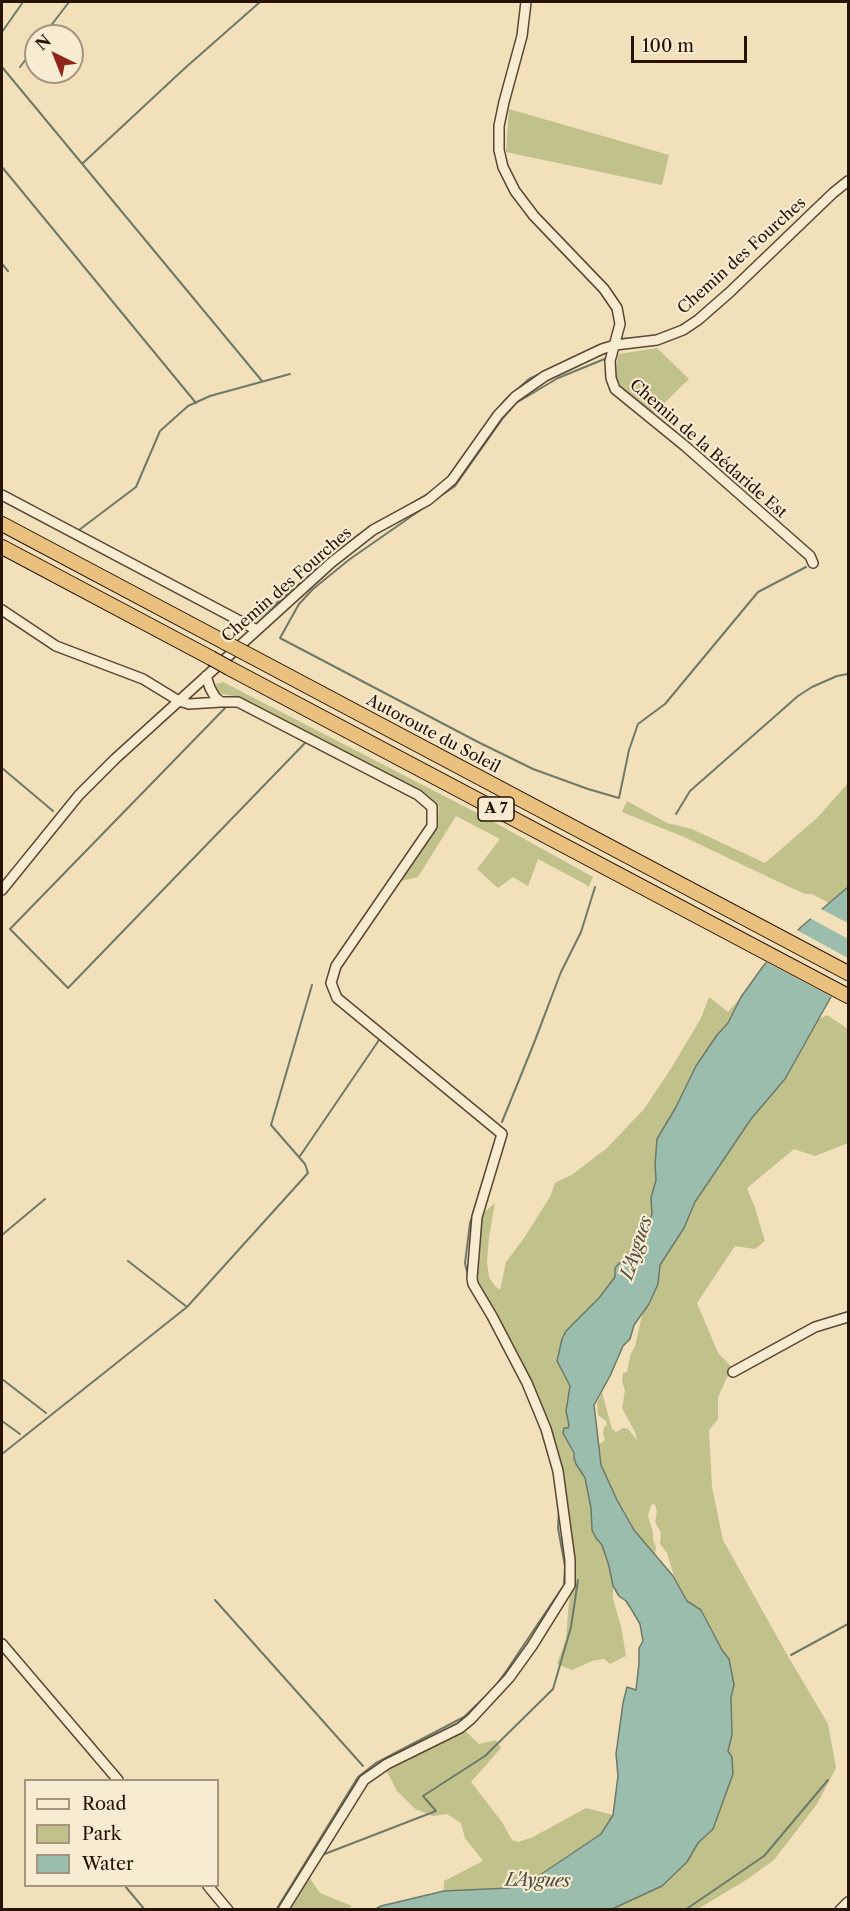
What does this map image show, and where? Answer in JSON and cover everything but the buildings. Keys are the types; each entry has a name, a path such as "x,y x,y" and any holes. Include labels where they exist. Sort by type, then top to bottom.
{"highway":[{"name":"Autoroute du Soleil","path":"2,524 849,973"},
{"name":"A 7","path":"2,547 848,995"}],"street":[{"name":"Chemin de la Bédaride Est","path":"526,2 522,36 504,102 499,150 503,167 515,191 534,216 610,297 617,308 620,324 610,361 611,378 615,389 685,446 810,556 813,563"},
{"name":"Chemin des Fourches","path":"2,890 79,795 115,759 332,562 373,530 428,500 441,490 458,473 498,416 515,397 545,376 602,349 615,345 657,340 670,336 698,320 738,285 833,192 849,182"},
{"path":"2,495 254,633"},
{"path":"2,610 56,646 142,679 179,701 189,704 238,702 418,795 432,807 432,826 336,966 331,983 337,998 502,1134 477,1217 472,1278 473,1284 527,1383 546,1429 558,1471 570,1560 570,1585 509,1678 478,1712 460,1728 387,1764 364,1780 283,1910"},
{"path":"206,676 215,697 221,702"},
{"path":"733,1372 815,1327 849,1317"},
{"path":"2,1644 117,1779"},
{"path":"209,1887 228,1910"},
{"path":"840,1910 849,1902"}],"green space":[{"path":"509,109 669,155 662,185 506,152"},
{"path":"657,348 689,379 653,414 619,386 615,370 619,354"},
{"path":"223,682 479,814 593,877 588,888 587,885 538,859 528,886 513,877 498,888 477,869 500,839 456,816 418,877 401,881 438,823 439,806 425,795 234,696 216,693 212,685"},
{"path":"848,783 848,887 829,903 684,837 622,812 627,801 667,823 692,829 765,863 818,817"},
{"path":"709,997 728,1012 741,997 728,1023 696,1066 657,1139 656,1180 651,1198 652,1214 642,1239 616,1268 615,1277 599,1298 566,1331 557,1361 570,1386 567,1402 568,1442 588,1488 596,1538 602,1545 609,1566 613,1599 626,1656 610,1664 604,1659 592,1661 572,1670 557,1664 566,1639 575,1562 568,1510 553,1439 539,1400 476,1277 481,1215 495,1203 487,1263 489,1277 500,1290 506,1262 550,1197 555,1183 573,1174 607,1148 644,1109 701,1018"},
{"path":"827,1015 848,1029 848,1143 815,1156 794,1149 747,1188 765,1241 755,1249 735,1246 697,1303 718,1353 732,1367 718,1397 718,1419 709,1430 712,1487 723,1540 828,1724 836,1768 817,1804 774,1860 746,1880 698,1909 612,1909 662,1886 687,1862 698,1843 708,1835 732,1757 728,1751 732,1735 731,1697 734,1685 729,1659 702,1610 687,1602 674,1576 667,1553 660,1544 661,1533 655,1522 657,1512 655,1504 651,1505 648,1516 656,1547 655,1554 634,1530 612,1491 601,1465 598,1445 605,1440 603,1434 604,1427 607,1425 606,1421 598,1415 597,1403 602,1392 612,1429 616,1432 623,1428 628,1429 637,1440 622,1408 625,1391 622,1381 623,1373 627,1372 642,1316 658,1284 660,1265 684,1228 695,1202 742,1132 785,1079 817,1020"},
{"path":"463,1729 479,1744 496,1740 501,1748 471,1782 502,1822 512,1840 518,1842 533,1837 586,1808 613,1815 601,1834 531,1881 509,1888 444,1891 444,1881 483,1861 465,1838 461,1823 447,1814 433,1816 415,1809 397,1791 385,1768"},
{"path":"309,1877 320,1893 352,1906 347,1909 289,1909"}],"water":[{"name":"L'Aygues","path":"848,887 848,978 832,995 785,1079 751,1119 695,1202 684,1228 660,1265 658,1284 649,1304 634,1325 630,1339 623,1346 594,1405 601,1465 617,1500 634,1530 673,1576 687,1601 701,1610 729,1659 734,1685 731,1697 732,1735 728,1751 732,1757 733,1774 713,1829 698,1843 687,1862 662,1886 612,1909 374,1910 381,1906 444,1891 509,1888 531,1881 601,1834 613,1815 618,1776 616,1754 623,1703 627,1687 636,1690 639,1648 643,1641 640,1624 626,1601 619,1596 613,1586 602,1545 592,1530 591,1508 585,1478 576,1464 574,1453 563,1433 564,1428 568,1428 569,1425 566,1411 570,1386 557,1361 562,1339 566,1331 599,1298 615,1277 615,1268 642,1239 652,1214 651,1198 656,1180 657,1139 696,1066 728,1023 741,997 764,965 801,927"}],"pier":[{"path":"819,908 848,923 848,939 808,917"},
{"path":"795,929 848,958 848,982 834,998 764,961"}],"waterway":[{"path":"2,32 23,2"},
{"path":"52,24 69,2"},
{"path":"83,163 260,2"},
{"path":"20,67 24,62"},
{"path":"2,67 262,381"},
{"path":"2,167 196,403"},
{"path":"2,264 8,271"},
{"path":"621,339 639,338"},
{"path":"476,438 504,401 529,379 588,351"},
{"path":"607,358 558,378 516,403 455,486 350,559 313,589 299,604 280,638 533,769 619,798 629,750 638,724 665,704 758,592 806,567"},
{"path":"79,530 136,487 160,431 188,406 210,396 290,374"},
{"path":"253,619 261,616 358,535 431,492"},
{"path":"676,814 690,791 798,696 812,687 837,676 848,674"},
{"path":"227,706 10,929 68,988 305,743"},
{"path":"2,768 53,811"},
{"path":"502,1122 561,972 581,932 595,887"},
{"path":"2,1454 187,1307 308,1173 305,1164 271,1125 312,985"},
{"path":"300,1156 379,1040"},
{"path":"468,1276 465,1263 470,1223 495,1142"},
{"path":"2,1235 45,1199"},
{"path":"128,1261 187,1307"},
{"path":"2,1379 46,1413"},
{"path":"2,1421 20,1434"},
{"path":"276,1910 358,1777 376,1763 464,1717 494,1688 507,1670 564,1585 565,1566 558,1528 559,1510"},
{"path":"322,1855 436,1811 423,1796 485,1756 553,1689 571,1627 578,1580"},
{"path":"215,1600 363,1766"},
{"path":"791,1655 848,1624"},
{"path":"685,1910 764,1856 828,1780"},
{"path":"126,1887 145,1910"}]}
